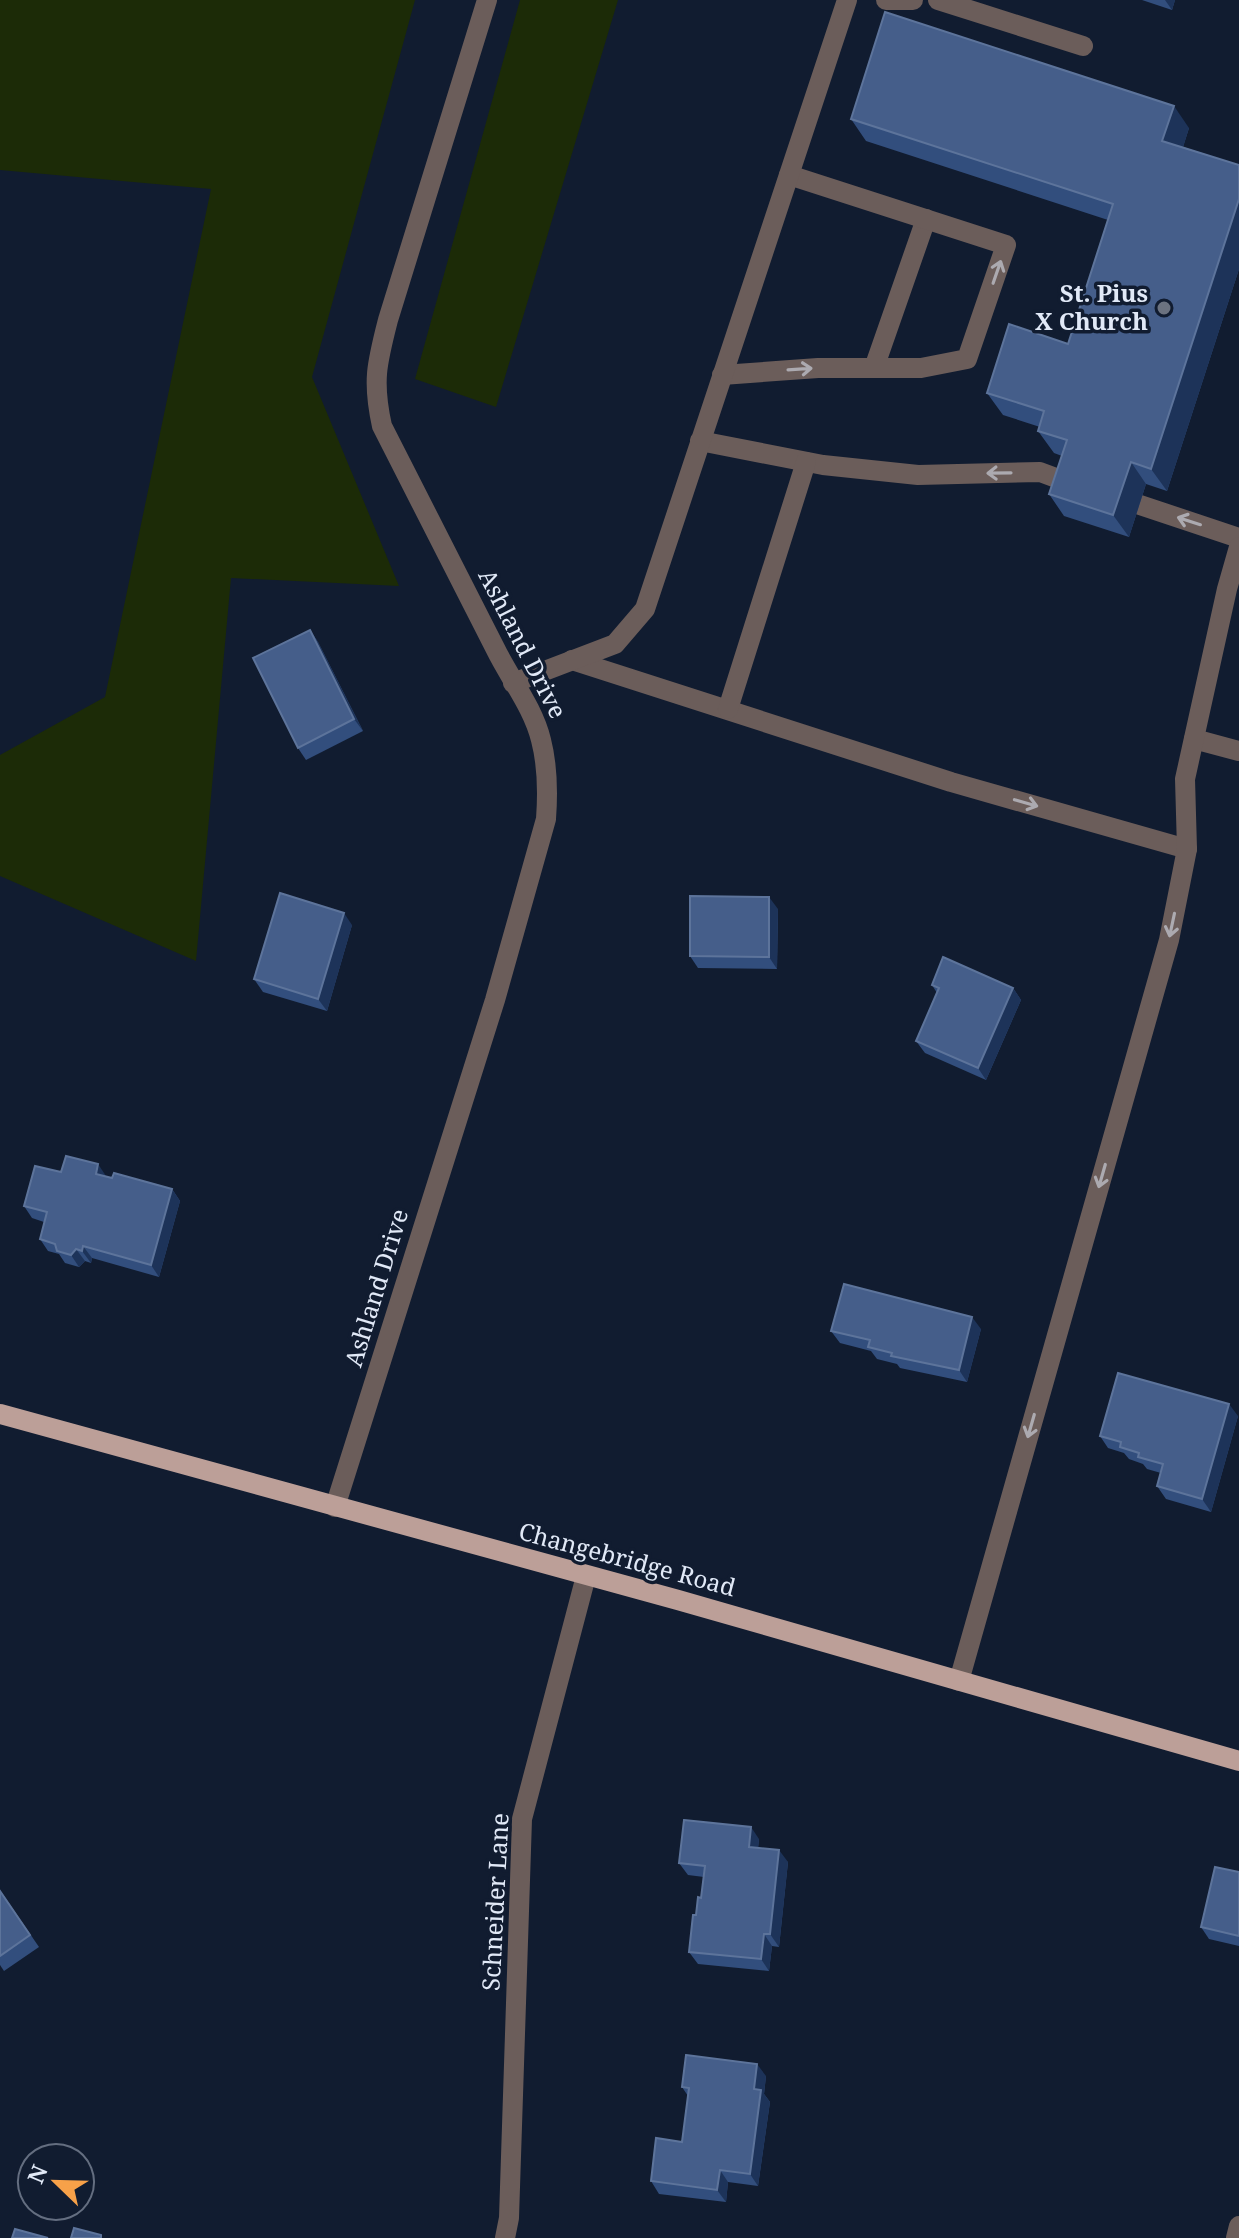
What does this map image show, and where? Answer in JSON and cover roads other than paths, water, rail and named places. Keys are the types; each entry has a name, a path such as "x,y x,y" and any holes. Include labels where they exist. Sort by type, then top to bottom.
{"main road":[{"name":"Changebridge Road","path":"0,1414 1239,1761"}],"street":[{"name":"Ashland Drive","path":"335,1507 495,1000 546,819 548,792 541,738 531,713 382,426 376,400 375,372 388,320 487,0"},
{"path":"513,683 615,644 645,609 847,0"},
{"path":"886,0 913,0"},
{"path":"938,0 1083,46"},
{"path":"722,375 818,368 921,368 967,359 1006,245 789,175"},
{"path":"874,368 926,219"},
{"path":"700,441 806,462 918,475 1040,472 1075,485"},
{"path":"728,709 806,462"},
{"path":"1140,505 1239,538"},
{"path":"959,1681 1169,940 1187,849 1185,779 1239,547"},
{"path":"572,660 951,782 1187,849"},
{"path":"1194,739 1239,751"},
{"name":"Schneider Lane","path":"505,2238 510,2203 522,1819 586,1576"},
{"path":"1236,2238 1239,2226"}],"place":[{"name":"St. Pius X Church","path":"1164,308"}]}
